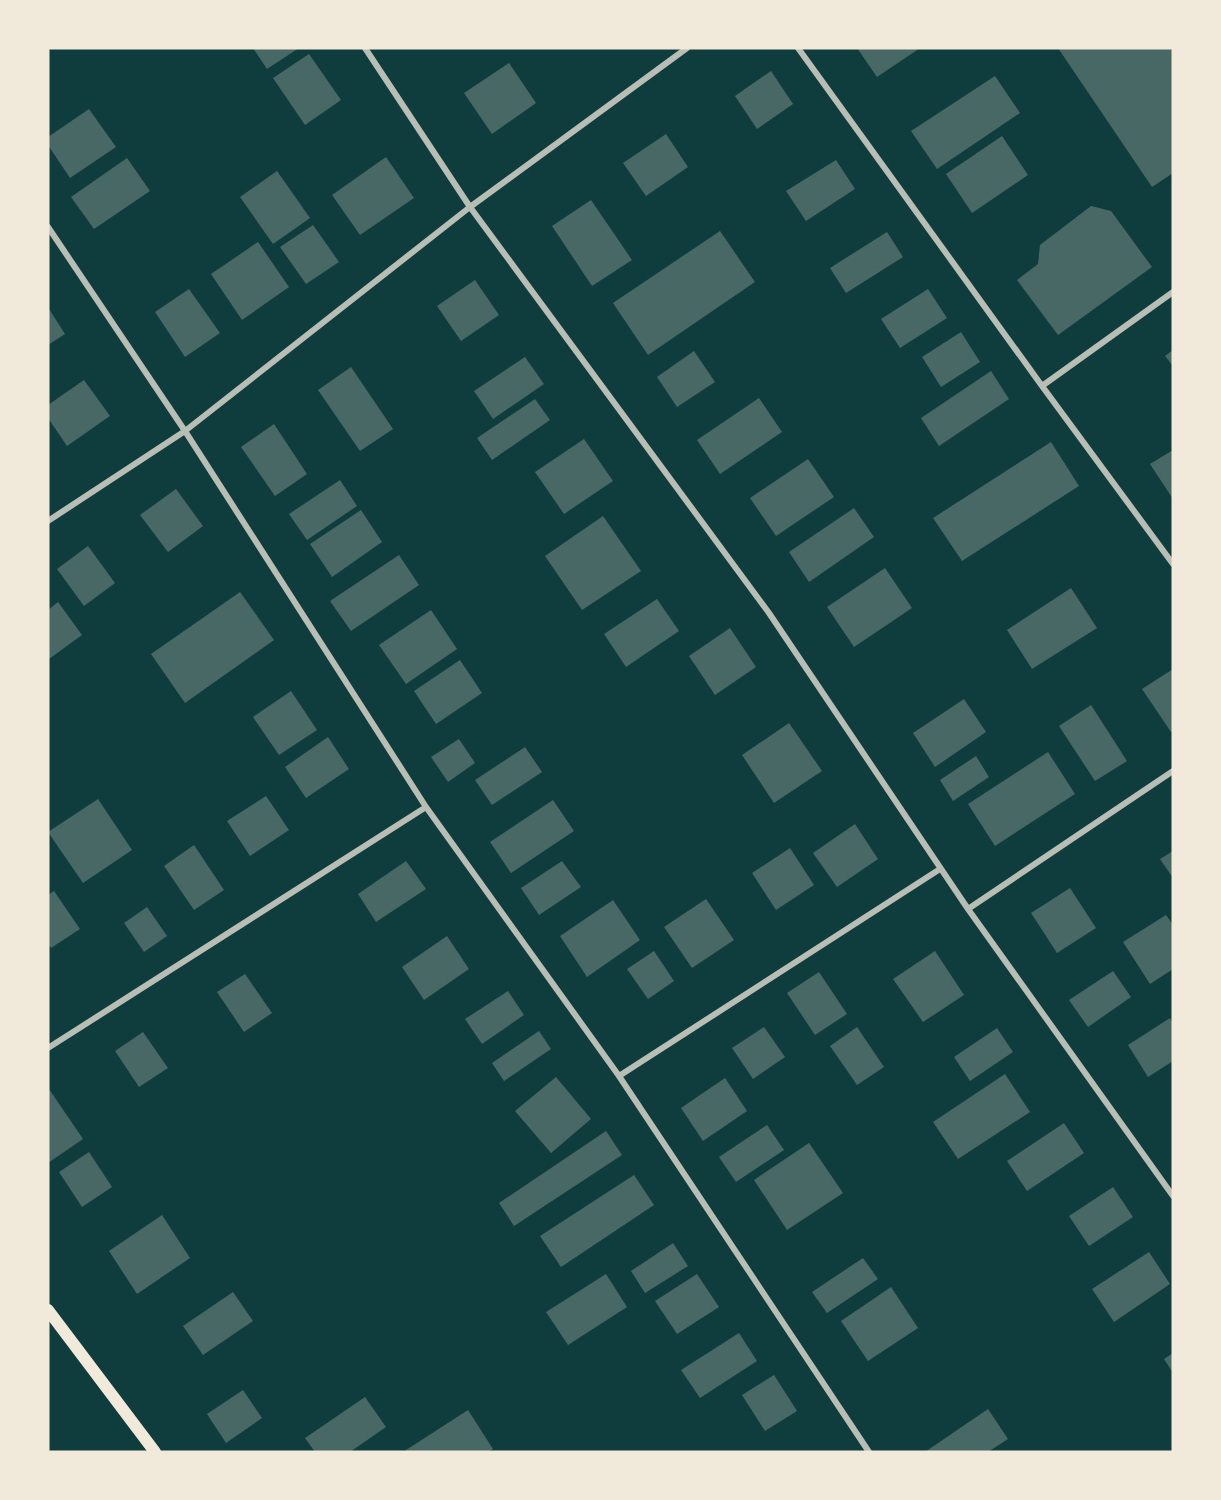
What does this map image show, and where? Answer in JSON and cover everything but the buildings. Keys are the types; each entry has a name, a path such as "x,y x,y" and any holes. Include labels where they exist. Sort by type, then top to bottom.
{"main road":[{"path":"48,1310 155,1452"}],"street":[{"path":"365,48 470,207 769,613 940,869 1173,1196"},
{"path":"48,521 185,431 470,207 687,48"},
{"path":"798,48 1173,564"},
{"path":"48,228 185,431 426,807 619,1076 869,1452"},
{"path":"1042,386 1173,292"},
{"path":"968,909 1173,771"},
{"path":"48,1048 426,807"},
{"path":"619,1076 940,869"}]}
